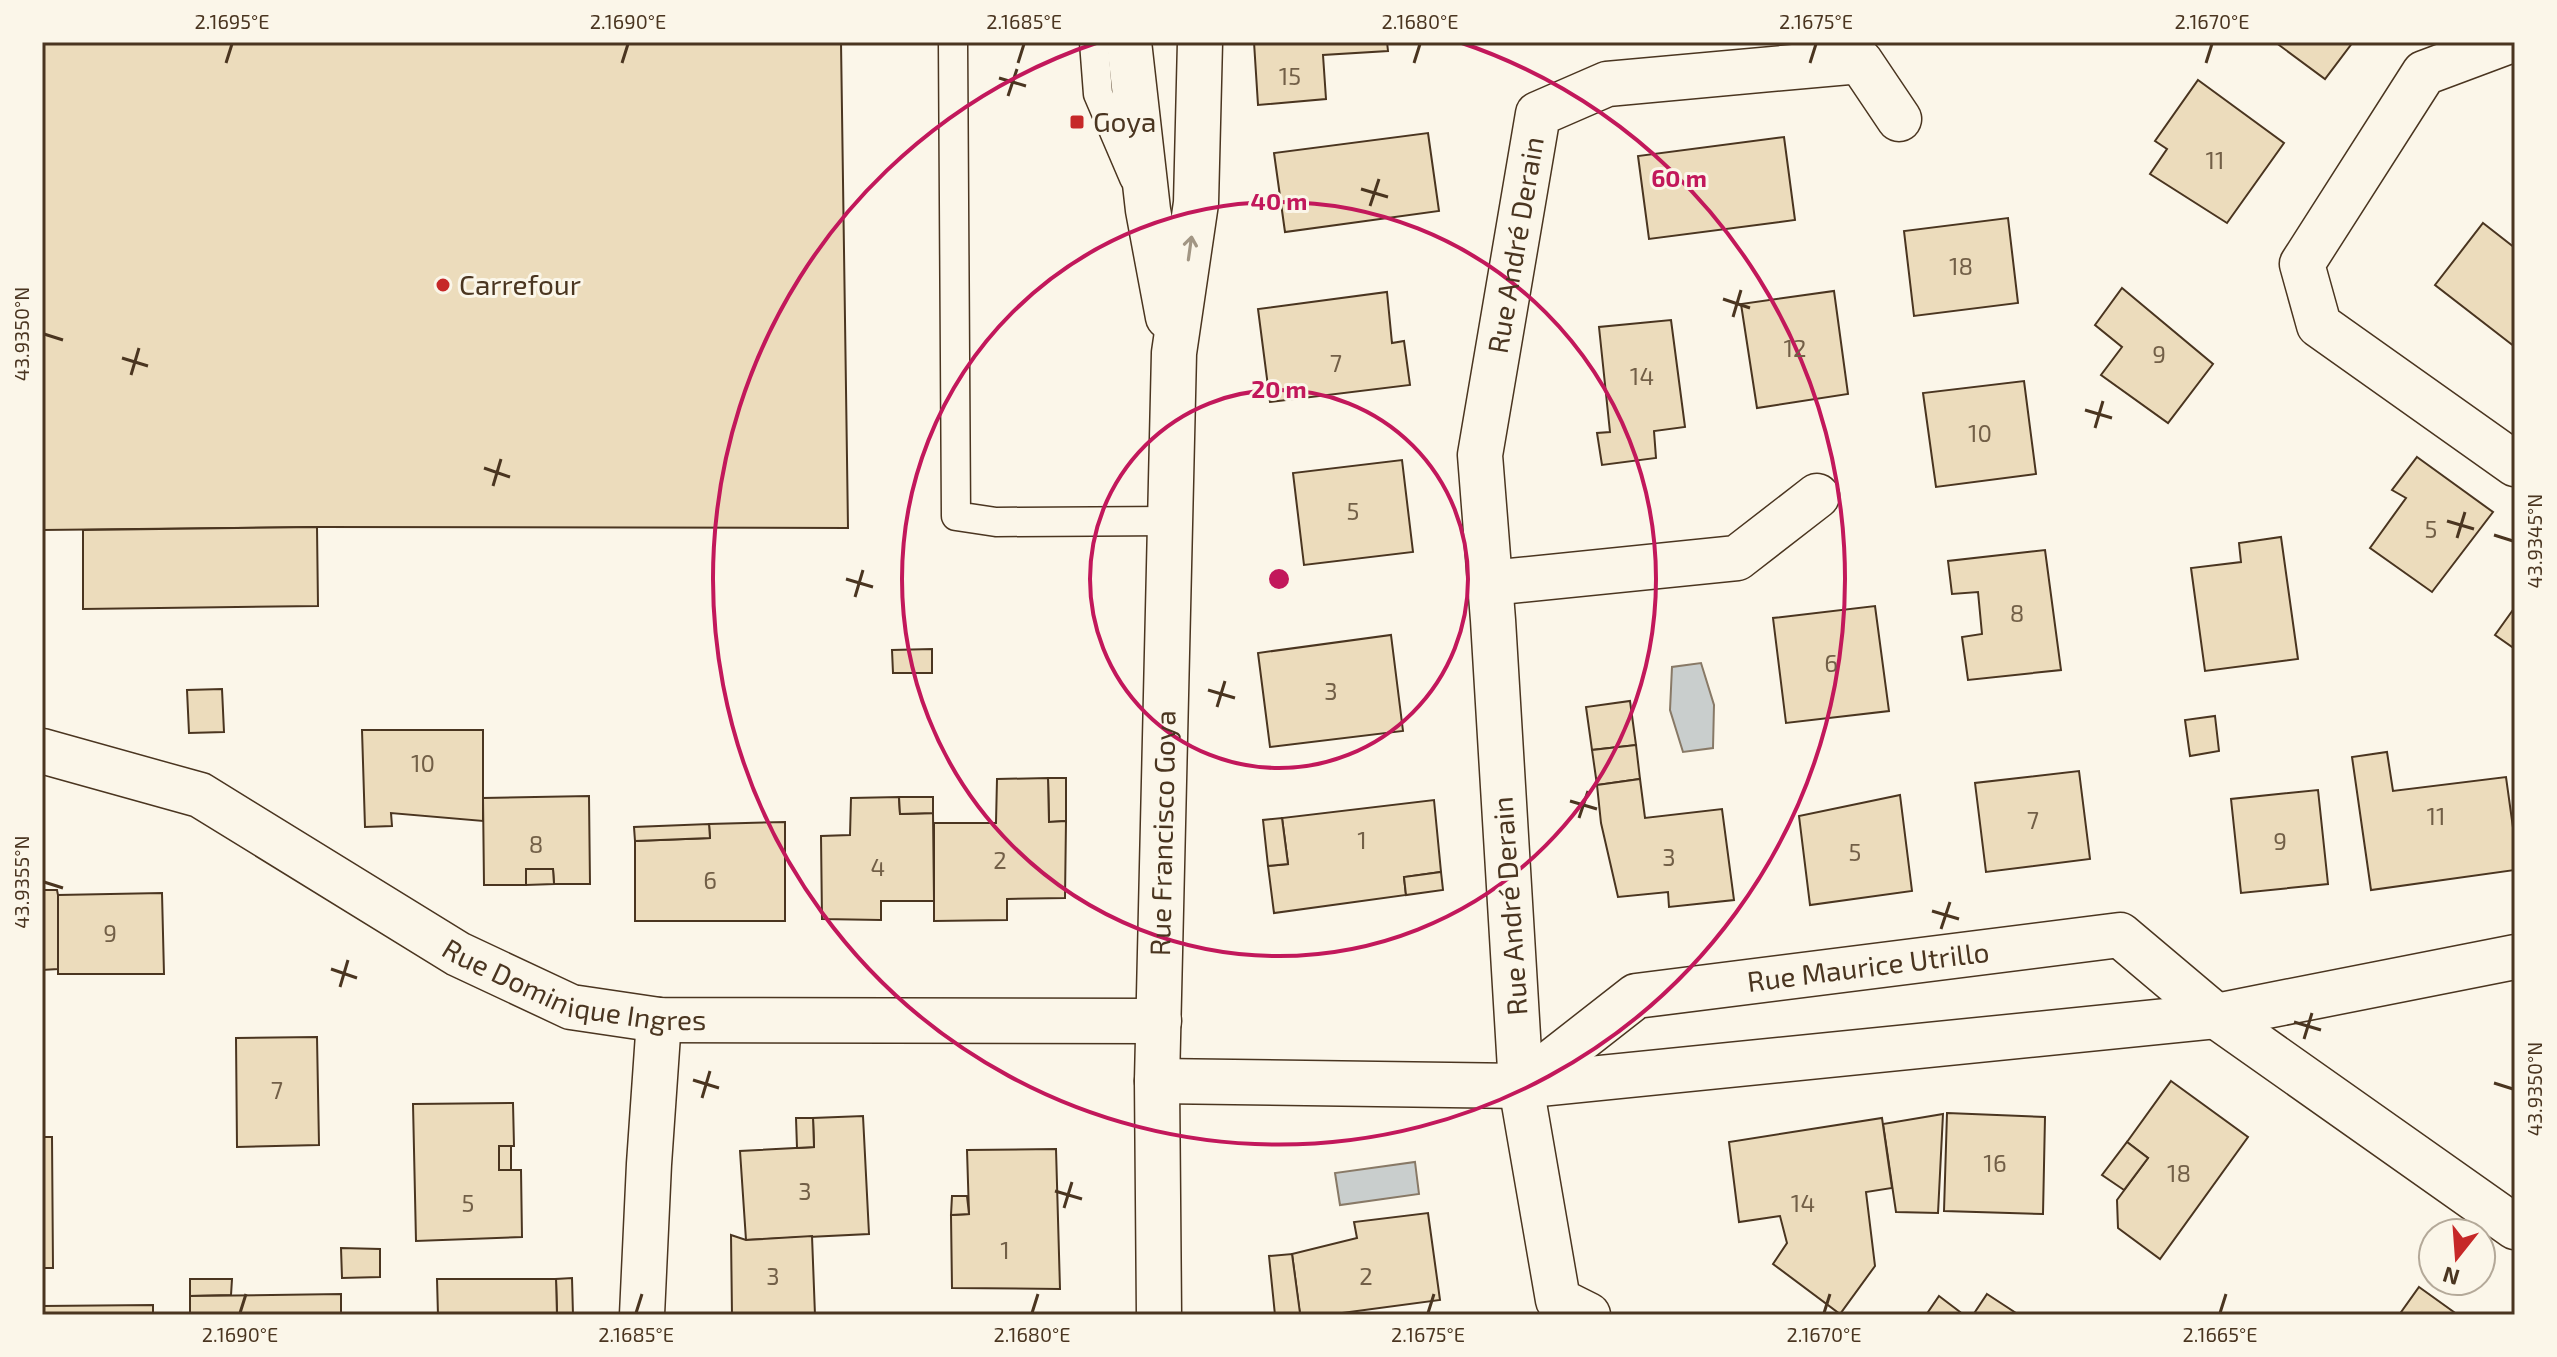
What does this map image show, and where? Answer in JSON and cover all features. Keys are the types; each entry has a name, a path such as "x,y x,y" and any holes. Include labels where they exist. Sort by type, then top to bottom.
{"street":[{"name":"Rue Francisco Goya","path":"1129,42 1148,210 1174,353"},
{"name":"Rue Francisco Goya","path":"1159,1315 1157,1081 1174,353 1196,203 1200,42"},
{"path":"2507,42 2424,73 2302,264 2319,325 2515,464"},
{"name":"Rue André Derain","path":"1521,1086 1480,455 1538,114 1607,84 1860,61 1899,119"},
{"path":"1490,583 1737,558 1817,496"},
{"name":"Rue Dominique Ingres","path":"42,751 200,795 458,954 571,1007 659,1020 1159,1021"},
{"name":"Rue Maurice Utrillo","path":"1521,1086 1636,996 2120,935 2216,1016 2515,1227"},
{"path":"1157,1081 1521,1086 2216,1016 2515,957"},
{"path":"642,1315 659,1020"},
{"path":"1521,1086 1558,1300 1588,1315"}],"lane":[{"path":"953,42 956,516 996,522 1171,521"},
{"path":"1094,42 1098,94 1148,210"}],"shaded area":[{"path":"1701,663 1714,705 1713,748 1683,752 1670,710 1672,667"},
{"path":"1415,1162 1419,1194 1340,1205 1335,1173"}],"building":[{"name":"Carrefour","path":"42,42 841,42 848,528 42,530"},
{"path":"1254,42 1387,42 1388,51 1323,55 1326,99 1258,105"},
{"path":"2275,42 2353,42 2325,79"},
{"path":"2198,80 2284,143 2227,223 2150,174 2167,149 2155,141"},
{"path":"1428,133 1439,211 1285,232 1274,153"},
{"path":"1784,137 1795,220 1649,239 1638,156"},
{"path":"2008,218 2018,303 1914,316 1904,231"},
{"path":"2483,223 2515,248 2515,347 2435,285"},
{"path":"2122,288 2213,364 2168,423 2101,375 2122,347 2095,325"},
{"path":"1834,291 1848,394 1757,408 1741,304"},
{"path":"1387,292 1392,343 1404,341 1410,385 1270,402 1258,309"},
{"path":"1671,320 1685,427 1654,431 1656,458 1602,465 1597,433 1610,432 1599,327"},
{"path":"2024,381 2036,474 1936,487 1923,393"},
{"path":"2417,457 2493,512 2432,592 2370,548 2406,498 2392,490"},
{"path":"1402,460 1413,552 1304,565 1293,473"},
{"path":"317,527 318,606 83,609 83,530"},
{"path":"2281,537 2298,659 2205,671 2191,568 2241,562 2239,543"},
{"path":"2045,550 2061,670 1968,680 1962,637 1982,634 1978,592 1952,594 1948,561"},
{"path":"1875,606 1889,711 1786,723 1773,618"},
{"path":"2515,607 2515,649 2495,635"},
{"path":"1391,635 1403,731 1270,747 1258,653"},
{"path":"932,649 932,673 893,673 892,650"},
{"path":"222,689 224,732 189,733 187,690"},
{"path":"1630,701 1636,745 1592,750 1586,707"},
{"path":"2215,716 2219,751 2190,756 2185,720"},
{"path":"362,730 483,730 483,821 391,813 392,826 365,827"},
{"path":"1636,745 1640,779 1597,785 1592,750"},
{"path":"2387,752 2393,791 2506,777 2515,842 2515,870 2371,890 2352,757"},
{"path":"2079,771 2090,859 1986,872 1975,783"},
{"path":"1048,778 1066,778 1066,821 1049,822"},
{"path":"1048,778 1049,822 1066,821 1065,898 1007,899 1007,920 934,921 934,823 996,823 997,779"},
{"path":"1640,779 1645,818 1722,809 1734,900 1669,907 1668,892 1618,897 1601,823 1597,785"},
{"path":"2318,790 2328,884 2241,893 2231,799"},
{"path":"1900,795 1912,891 1810,905 1799,816"},
{"path":"589,796 590,884 554,884 553,869 526,869 526,885 484,885 483,798"},
{"path":"899,797 900,814 933,813 934,901 881,901 881,920 822,919 821,836 850,835 851,798"},
{"path":"899,797 933,797 933,813 900,814"},
{"path":"1434,800 1441,872 1404,877 1406,895 1274,913 1268,866 1288,864 1282,818"},
{"path":"1282,818 1288,864 1268,866 1263,820"},
{"path":"785,822 785,921 635,921 635,841 710,838 709,824"},
{"path":"709,824 710,838 635,841 634,827"},
{"path":"526,869 553,869 554,884 526,885"},
{"path":"1441,872 1443,890 1406,895 1404,877"},
{"path":"42,890 57,890 58,969 42,970"},
{"path":"162,893 164,974 58,974 58,895"},
{"path":"317,1037 319,1145 237,1147 236,1038"},
{"path":"2171,1081 2248,1137 2160,1259 2118,1228 2117,1200 2148,1158 2127,1142"},
{"path":"513,1103 514,1146 499,1146 499,1170 521,1170 522,1237 416,1241 413,1104"},
{"path":"1947,1113 2045,1117 2043,1214 1944,1211"},
{"path":"1943,1114 1938,1213 1896,1212 1883,1124"},
{"path":"863,1116 869,1234 746,1240 740,1151 814,1147 813,1118"},
{"path":"796,1118 813,1118 814,1147 797,1148"},
{"path":"1882,1118 1892,1188 1866,1192 1875,1266 1840,1314 1773,1264 1787,1243 1780,1216 1739,1222 1729,1142"},
{"path":"42,1137 52,1137 53,1268 42,1268"},
{"path":"2127,1142 2148,1158 2124,1190 2102,1175"},
{"path":"499,1146 511,1146 511,1170 499,1170"},
{"path":"1056,1149 1060,1289 952,1288 951,1215 969,1214 967,1150"},
{"path":"952,1196 967,1196 969,1214 951,1215"},
{"path":"1428,1213 1440,1300 1327,1315 1300,1315 1292,1254 1357,1238 1354,1222"},
{"path":"731,1235 746,1240 812,1236 815,1315 732,1315"},
{"path":"341,1248 380,1249 380,1277 342,1278"},
{"path":"1292,1254 1300,1313 1275,1315 1269,1256"},
{"path":"572,1278 573,1315 557,1315 556,1279"},
{"path":"190,1279 232,1279 231,1295 190,1296"},
{"path":"437,1279 556,1279 557,1315 438,1315"},
{"path":"2417,1290 2417,1297 2433,1297 2458,1315 2399,1315"},
{"path":"341,1294 341,1315 190,1315 190,1296"},
{"path":"1987,1294 2019,1315 1973,1315"},
{"path":"1939,1296 1964,1315 1926,1315"},
{"path":"153,1305 153,1315 42,1315 42,1306"}],"place":[{"name":"Goya","path":"1077,122"},
{"name":"Carrefour","path":"443,285"}]}
